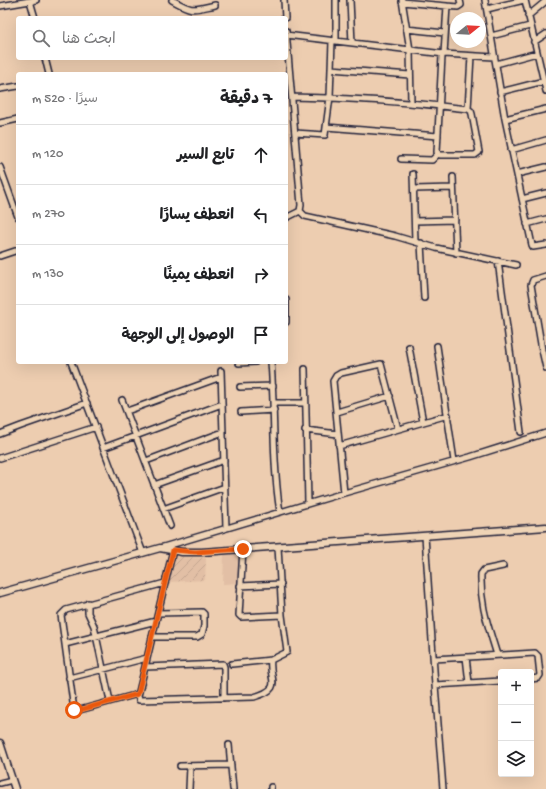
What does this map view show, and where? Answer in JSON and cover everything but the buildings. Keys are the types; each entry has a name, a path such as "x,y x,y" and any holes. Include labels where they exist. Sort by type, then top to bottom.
{"main road":[{"path":"0,593 160,548 195,552 546,527"},
{"path":"0,743 2,755 15,789"}],"street":[{"path":"0,6 12,2 33,0 35,16"},
{"path":"172,0 188,9 216,5"},
{"path":"284,0 285,16"},
{"path":"295,133 324,136 330,98 336,0"},
{"path":"350,0 352,43"},
{"path":"411,103 410,50 402,1 459,7 460,0"},
{"path":"485,0 505,119 527,224 533,247 546,245"},
{"path":"487,9 524,0 537,53 544,70 546,91"},
{"path":"528,16 546,1"},
{"path":"401,159 432,160 438,154 442,56 444,54 447,6"},
{"path":"491,36 530,26"},
{"path":"406,29 445,33"},
{"path":"534,42 546,34"},
{"path":"288,35 444,54 494,57"},
{"path":"496,64 537,53"},
{"path":"288,55 301,205 300,211"},
{"path":"468,109 471,56"},
{"path":"46,60 48,72"},
{"path":"331,69 410,75"},
{"path":"500,92 544,81"},
{"path":"0,89 16,86"},
{"path":"292,96 411,103 468,109 471,111 479,152 475,155 438,154"},
{"path":"505,119 546,109"},
{"path":"0,123 16,119"},
{"path":"326,127 438,136"},
{"path":"511,150 546,140"},
{"path":"0,167 3,182 16,212"},
{"path":"516,174 546,167"},
{"path":"413,174 414,222 418,242 424,298"},
{"path":"453,177 456,253"},
{"path":"414,189 453,188"},
{"path":"522,199 546,193"},
{"path":"288,217 300,211"},
{"path":"300,211 305,216 418,242 456,253 516,265"},
{"path":"527,224 546,219"},
{"path":"414,222 455,220"},
{"path":"0,256 16,251"},
{"path":"498,261 521,432"},
{"path":"546,276 533,280 531,285 546,368"},
{"path":"437,346 454,461"},
{"path":"408,347 423,422"},
{"path":"72,364 143,552"},
{"path":"271,364 274,403 276,485 280,512"},
{"path":"344,492 333,381 336,376 341,373 381,364 398,429"},
{"path":"305,369 308,503"},
{"path":"221,371 226,528"},
{"path":"127,411 221,377"},
{"path":"240,387 273,386"},
{"path":"337,412 390,396"},
{"path":"122,400 170,526"},
{"path":"0,434 87,403"},
{"path":"274,403 305,403"},
{"path":"104,448 222,404"},
{"path":"241,412 274,410"},
{"path":"339,446 448,415"},
{"path":"0,458 96,427"},
{"path":"306,430 338,434"},
{"path":"146,461 223,432"},
{"path":"160,548 546,433"},
{"path":"154,485 224,460"},
{"path":"163,509 225,486"},
{"path":"425,536 443,789"},
{"path":"232,664 271,660 287,652 282,615 278,547"},
{"path":"243,549 238,613 240,617 282,615"},
{"path":"173,550 138,699 141,701 254,696 271,689 273,682 271,660"},
{"path":"497,655 482,603 481,574 484,570 503,566"},
{"path":"138,694 75,711 73,709 61,617 62,613 66,610 165,583"},
{"path":"240,586 281,584"},
{"path":"88,604 89,615 94,626 110,702"},
{"path":"152,637 198,637 202,634 204,626 204,614 202,612 158,613"},
{"path":"65,644 156,621"},
{"path":"434,659 535,652 538,656 540,676 534,679"},
{"path":"466,657 469,683"},
{"path":"69,678 147,658"},
{"path":"145,667 223,664 224,698"},
{"path":"435,685 498,681"},
{"path":"230,745 233,789"},
{"path":"180,766 231,765"},
{"path":"190,766 190,789"},
{"path":"0,783 12,780"}],"shaded area":[{"path":"224,554 240,554 238,583 223,584"},
{"path":"175,557 206,558 205,580 169,582"}],"route":[{"path":"74,710 76,711 138,694 173,550 195,552 243,549"}]}
